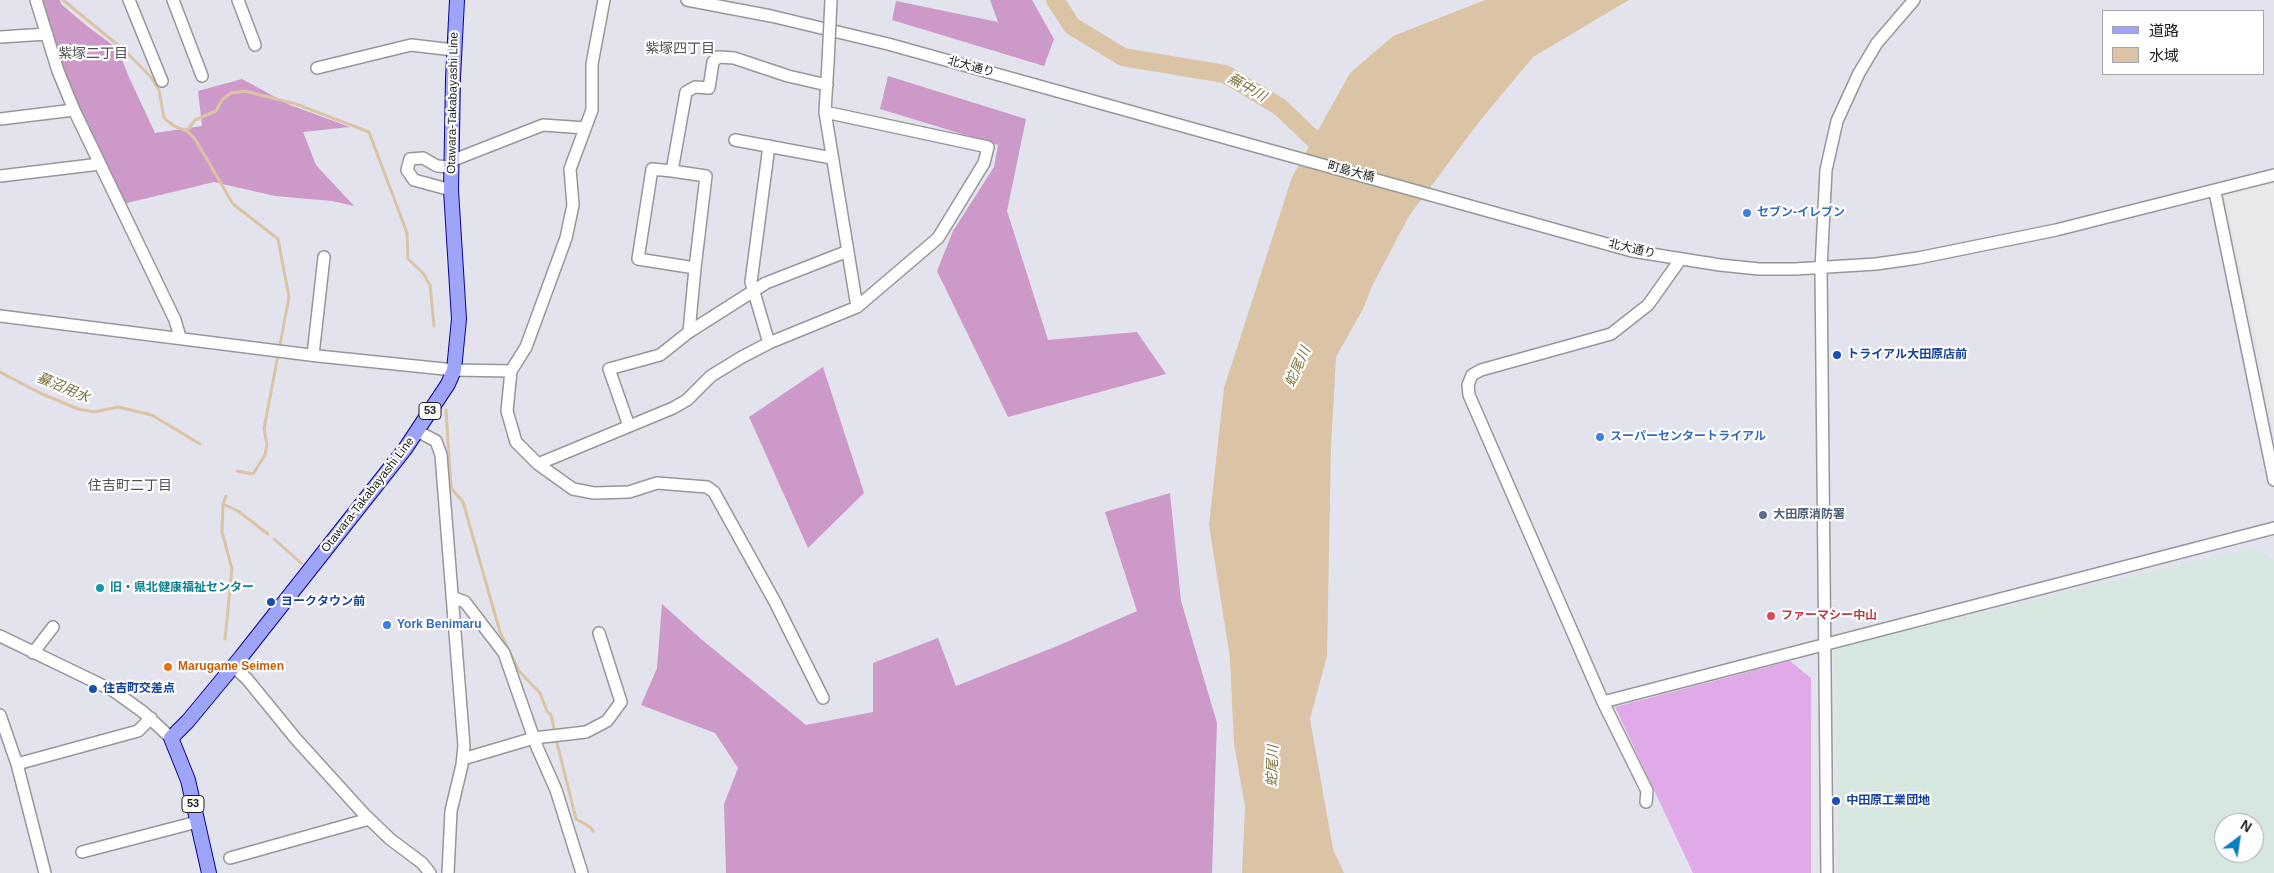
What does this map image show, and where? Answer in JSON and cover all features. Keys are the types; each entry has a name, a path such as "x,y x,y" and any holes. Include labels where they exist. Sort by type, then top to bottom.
{"main road":[{"name":"Otawara-Takabayashi Line","path":"171,738 188,721 233,666 417,431 448,384 454,370 459,318 451,164 457,0"},
{"name":"53","path":"171,738 188,780 209,873"}],"street":[{"path":"36,0 74,110 175,320 180,337"},
{"path":"129,0 162,81"},
{"path":"173,0 202,76"},
{"path":"238,0 255,45"},
{"path":"604,0 592,64 592,110 570,170 573,205 566,238 526,347 510,371 507,411 516,442 538,464 573,489 594,493 629,492 656,483 707,487 714,492 776,602 823,698"},
{"name":"北大通り","path":"687,0 771,16 888,44 1252,145"},
{"path":"832,0 825,112 857,307"},
{"path":"1827,873 1821,268 1826,170 1837,121 1859,73 1876,43 1914,0"},
{"path":"0,37 47,34"},
{"path":"316,68 411,45 454,50"},
{"path":"672,171 686,92 695,87 709,88 713,62 718,57 734,58 788,76 827,85"},
{"path":"0,119 74,110"},
{"path":"538,464 673,408 687,400 712,376 770,343 857,307 938,238 984,163 988,147 825,112"},
{"path":"451,190 414,180 408,170 410,159 423,158 437,166 451,164 542,125 585,128"},
{"path":"735,140 832,158"},
{"name":"町島大橋","path":"1252,145 1449,198"},
{"path":"769,146 752,272 753,291 770,343"},
{"path":"0,176 100,164"},
{"path":"689,332 706,176 652,169 638,259 695,268"},
{"name":"北大通り","path":"1449,198 1632,251 1680,260 1758,269 1821,268 1876,264 1965,249 2056,230 2215,192 2274,175"},
{"path":"2215,192 2274,480"},
{"path":"629,426 609,369 660,355 689,332 753,291 848,251"},
{"path":"313,355 324,256"},
{"path":"1646,802 1647,791 1603,702 1469,395 1468,385 1472,375 1481,370 1611,334 1648,305 1680,260"},
{"path":"0,316 313,355 454,370 510,371"},
{"path":"417,431 436,441 441,455 464,746 451,811 448,873"},
{"path":"1603,702 2274,528"},
{"path":"452,597 465,602 504,653 534,738 556,790 582,873"},
{"path":"33,653 53,628"},
{"path":"463,758 534,738 586,732 607,721 621,702 599,634"},
{"path":"0,636 127,699 151,718 171,738"},
{"path":"233,666 247,679 296,739 369,819 390,839 422,863 430,873"},
{"path":"0,715 17,764 45,873"},
{"path":"17,764 138,730 151,718"},
{"path":"230,858 369,819"},
{"path":"82,852 197,822"}],"shaded area":[{"path":"40,0 60,0 61,4 87,26 118,49 155,133 202,126 198,91 242,79 290,105 350,127 303,132 316,165 354,206 332,201 275,196 214,182 123,204 76,109"},
{"path":"990,0 1032,0 1054,39 1044,66 892,20 896,1 998,22"},
{"path":"888,76 1026,119 1007,211 1048,340 1137,332 1166,374 1008,417 937,271 953,231 994,167 998,145 880,109"},
{"path":"2274,184 2274,427 2225,196"},
{"path":"823,367 864,493 808,548 749,417"},
{"path":"1170,493 1181,601 1217,723 1212,873 726,873 724,804 738,768 715,733 641,705 657,668 662,604 701,639 806,725 873,712 873,663 938,638 956,686 1055,647 1137,611 1105,512"},
{"path":"2253,548 2274,560 2274,873 1838,873 1835,648"},
{"path":"1790,661 1811,678 1811,873 1693,873 1615,707"}],"water":[{"name":"蛇尾川","path":"1485,0 1629,0 1533,57 1479,122 1409,216 1372,286 1363,309 1336,357 1331,448 1327,656 1310,719 1333,849 1344,873 1242,873 1245,807 1234,744 1230,658 1209,525 1224,388 1292,177 1350,73 1393,36"}],"waterway":[{"path":"63,0 124,50 150,76 159,90 164,118 174,126 187,131 195,139 233,204 278,239 289,297 264,429 267,445 265,455 253,474 237,471"},
{"name":"蕪中川","path":"1055,0 1072,26 1123,57 1225,74 1280,107 1330,155"},
{"path":"187,131 195,120 216,111 222,100 231,93 245,91 296,104 369,132 407,233 408,259 423,273 430,285 434,326"},
{"name":"蟇沼用水","path":"0,372 40,393 78,409 94,412 118,407 152,415 200,444"},
{"path":"446,410 451,488 463,502 500,632 519,671 540,693 547,711 551,715 555,733"},
{"path":"225,639 232,569 222,532 223,504 226,496"},
{"path":"223,504 238,511 268,534"},
{"path":"274,539 301,563"},
{"path":"556,739 576,819 590,827 593,831"}],"place":[{"name":"セブン-イレブン","path":"1747,213"},
{"name":"トライアル大田原店前","path":"1837,355"},
{"name":"スーパーセンタートライアル","path":"1600,437"},
{"name":"大田原消防署","path":"1763,515"},
{"name":"旧・県北健康福祉センター","path":"100,588"},
{"name":"ヨークタウン前","path":"271,602"},
{"name":"ファーマシー中山","path":"1771,616"},
{"name":"York Benimaru","path":"387,625"},
{"name":"Marugame Seimen","path":"168,667"},
{"name":"住吉町交差点","path":"93,689"},
{"name":"中田原工業団地","path":"1836,801"}],"district":[{"name":"紫塚四丁目","path":"680,49"},
{"name":"紫塚二丁目","path":"93,54"},
{"name":"住吉町二丁目","path":"130,486"}]}
